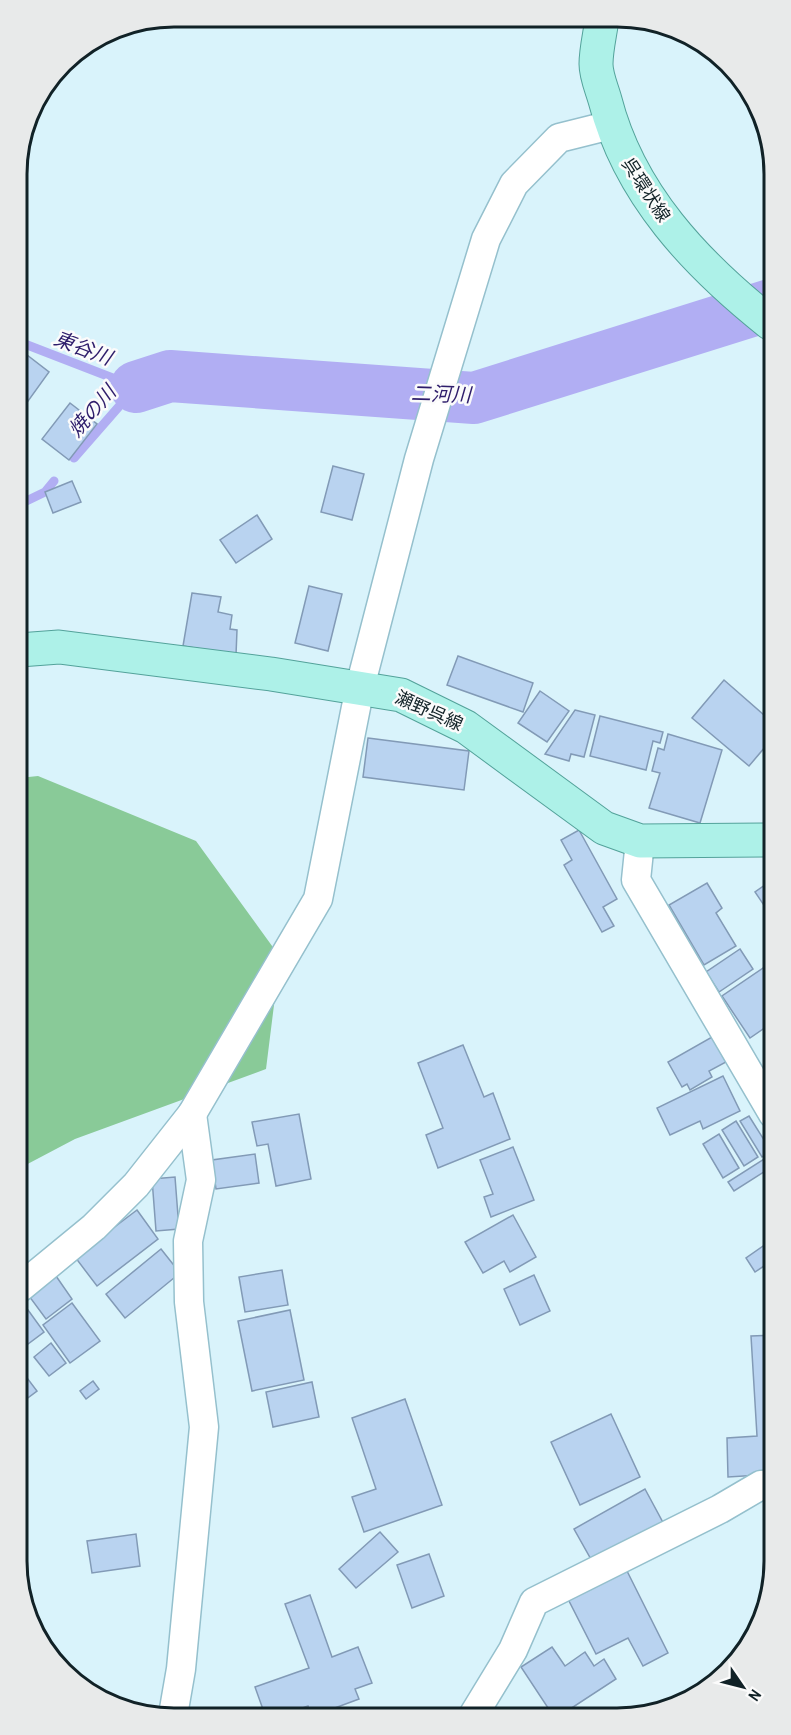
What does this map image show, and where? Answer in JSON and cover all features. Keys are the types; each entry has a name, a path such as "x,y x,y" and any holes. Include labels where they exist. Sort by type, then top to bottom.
{"main road":[{"name":"呉環状線","path":"601,27 596,65 611,125 624,157 659,214 695,257 734,295 764,318"},
{"name":"瀬野呉線","path":"27,649 59,646 360,687 401,695 466,727 604,828 640,841 764,840"}],"street":[{"path":"27,1282 94,1227 128,1193 192,1114 318,899 360,687 419,459 486,239 514,184 560,138 611,125"},
{"path":"640,841 636,880 764,1100"},
{"path":"174,1708 181,1669 204,1427 189,1302 188,1241 201,1180 192,1114"},
{"path":"478,1708 513,1650 534,1602 764,1485"}],"green space":[{"path":"38,776 196,841 280,957 266,1069 75,1139 27,1164 27,777"}],"building":[{"path":"27,355 49,372 27,403"},
{"path":"70,403 97,424 69,460 42,439"},
{"path":"333,466 364,474 352,520 321,512"},
{"path":"72,481 81,502 53,513 45,492"},
{"path":"257,515 272,539 236,563 220,540"},
{"path":"309,586 342,594 328,651 295,643"},
{"path":"192,593 221,597 218,612 232,615 230,629 237,630 236,655 183,646"},
{"path":"458,656 533,683 523,712 447,685"},
{"path":"724,680 764,715 764,748 749,766 692,718"},
{"path":"540,691 569,711 547,742 518,723"},
{"path":"575,710 595,715 584,757 571,754 569,761 545,754"},
{"path":"600,716 663,732 660,743 653,741 646,770 590,756"},
{"path":"668,734 722,750 700,823 649,808 660,773 652,771 658,748 664,750"},
{"path":"368,738 469,751 464,790 363,777"},
{"path":"579,830 617,899 603,907 614,926 602,932 564,865 572,860 561,840"},
{"path":"707,883 722,908 716,913 736,946 704,965 669,905"},
{"path":"764,886 764,905 755,892"},
{"path":"740,949 753,969 719,992 706,972"},
{"path":"764,967 764,1028 750,1038 722,996"},
{"path":"712,1037 726,1062 709,1071 712,1077 690,1090 687,1084 682,1087 668,1062"},
{"path":"463,1045 484,1097 493,1093 510,1139 438,1168 426,1135 443,1128 418,1063"},
{"path":"723,1076 740,1111 703,1129 700,1121 670,1135 657,1108"},
{"path":"299,1114 311,1179 276,1186 268,1144 257,1146 252,1122"},
{"path":"749,1116 764,1140 764,1156 762,1157 740,1121"},
{"path":"736,1121 758,1157 744,1166 722,1130"},
{"path":"719,1134 739,1168 723,1178 703,1144"},
{"path":"513,1147 534,1200 491,1217 484,1197 493,1194 480,1160"},
{"path":"255,1154 259,1183 216,1189 212,1160"},
{"path":"764,1159 764,1172 734,1191 728,1182"},
{"path":"175,1177 179,1229 156,1231 152,1179"},
{"path":"137,1210 158,1239 97,1286 75,1257"},
{"path":"513,1215 536,1257 510,1272 504,1261 483,1273 465,1242"},
{"path":"764,1245 764,1266 755,1272 746,1258"},
{"path":"161,1249 180,1273 125,1318 106,1294"},
{"path":"282,1270 288,1305 245,1312 239,1277"},
{"path":"534,1275 550,1311 520,1325 504,1289"},
{"path":"56,1276 72,1299 46,1319 29,1296"},
{"path":"72,1303 100,1341 70,1363 43,1325"},
{"path":"290,1310 304,1380 252,1391 238,1321"},
{"path":"27,1311 44,1332 27,1345"},
{"path":"764,1335 764,1475 728,1477 727,1438 757,1436 751,1336"},
{"path":"51,1343 66,1363 49,1376 34,1357"},
{"path":"27,1378 37,1391 27,1398"},
{"path":"93,1381 99,1389 86,1399 80,1391"},
{"path":"312,1382 319,1417 273,1427 266,1392"},
{"path":"405,1399 442,1505 364,1532 352,1497 376,1489 352,1418"},
{"path":"611,1414 640,1477 580,1505 551,1442"},
{"path":"645,1489 666,1528 592,1561 574,1529"},
{"path":"380,1532 398,1552 356,1588 339,1569"},
{"path":"136,1534 140,1566 92,1573 87,1541"},
{"path":"429,1554 444,1596 412,1608 397,1565"},
{"path":"625,1567 668,1653 643,1666 628,1638 596,1654 567,1597"},
{"path":"310,1595 332,1657 358,1647 372,1683 355,1689 359,1699 335,1708 309,1708 308,1706 262,1708 255,1687 309,1668 285,1604"},
{"path":"552,1647 565,1666 585,1652 594,1666 604,1659 616,1679 572,1708 548,1708 521,1667"}],"waterway":[{"name":"二河川","path":"136,387 170,376 474,398 764,307"},
{"name":"東谷川","path":"27,345 136,387 74,458"},
{"name":"焼の川","path":"27,501 45,492 54,481"}]}
